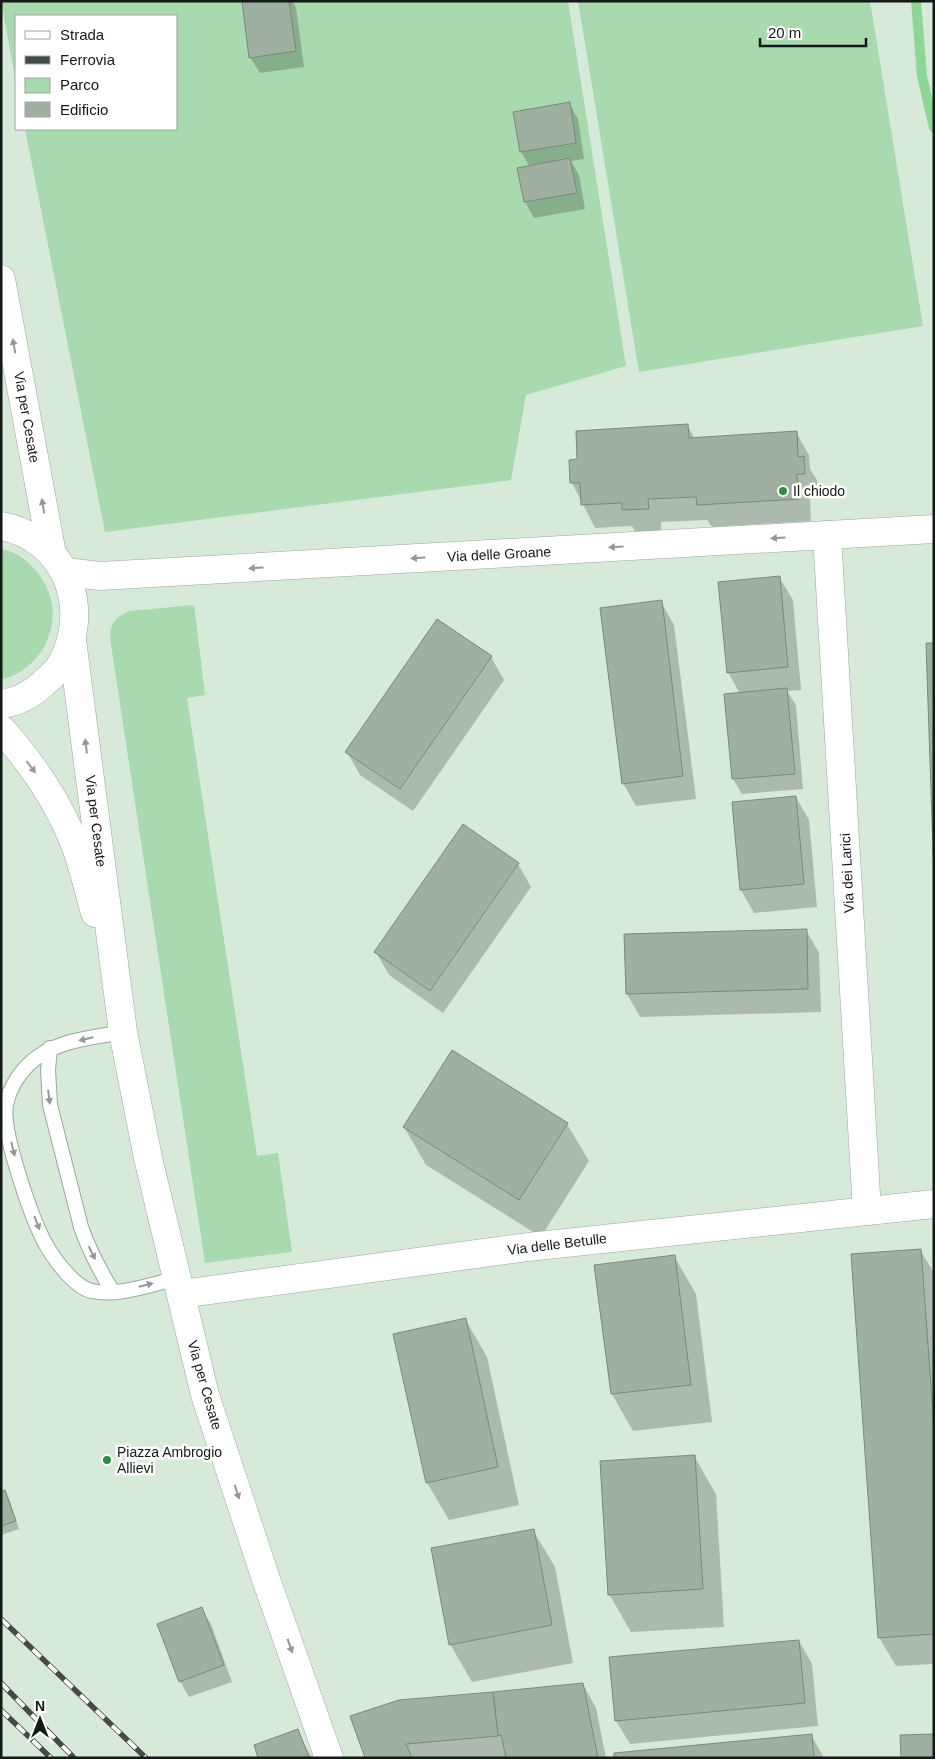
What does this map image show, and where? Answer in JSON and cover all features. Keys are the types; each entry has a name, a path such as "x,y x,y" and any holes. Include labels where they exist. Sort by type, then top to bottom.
{"street":[{"name":"Via per Cesate","path":"1,279 58,563 73,594 76,617 72,640 123,1032 148,1158 208,1404 267,1582 330,1758"},
{"path":"1,526 30,536 58,563"},
{"name":"Via delle Groane","path":"58,563 100,576 934,529"},
{"name":"Via dei Larici","path":"827,535 867,1211"},
{"path":"1,704 11,703 38,689 60,668 72,640"},
{"name":"Via per Cesate","path":"1,729 38,776 56,806 76,849 120,1002"},
{"name":"Via delle Betulle","path":"179,1286 934,1204"}],"lane":[{"path":"123,1032 50,1048 28,1065 13,1085 6,1106 8,1128 19,1178 44,1243 66,1275 90,1291 113,1292 179,1286"},
{"path":"50,1048 48,1070 50,1105 81,1227 99,1268 113,1292"}],"green space":[{"path":"1,1 568,1 626,366 526,395 511,480 105,532 25,130 178,130 178,15 15,15 15,77"},
{"path":"578,1 870,1 923,326 639,372"},
{"path":"1,549 20,557 36,571 46,586 52,603 53,619 49,635 42,650 32,663 18,673 1,680"},
{"path":"194,605 205,695 187,698 257,1156 278,1153 292,1252 205,1263 110,638 111,628 115,621 121,615 130,611"}],"building":[{"path":"242,1 289,1 296,51 249,58"},
{"path":"570,102 576,143 520,152 513,112"},
{"path":"570,158 577,193 524,202 517,168"},
{"path":"688,424 689,438 797,431 798,457 804,456 805,474 797,474 799,499 697,505 696,497 648,499 649,509 622,510 622,503 581,505 580,483 570,483 569,460 577,459 576,431"},
{"path":"780,576 788,667 727,673 718,582"},
{"path":"662,600 683,776 622,784 600,608"},
{"path":"437,619 492,656 400,789 345,752"},
{"path":"926,643 934,643 934,879"},
{"path":"787,688 795,774 732,779 724,694"},
{"path":"796,796 804,884 740,890 732,802"},
{"path":"463,824 519,863 430,991 374,952"},
{"path":"807,929 808,989 626,994 624,934"},
{"path":"452,1050 568,1123 519,1200 403,1127"},
{"path":"921,1249 934,1427 934,1634 878,1638 851,1254"},
{"path":"675,1255 691,1385 611,1394 594,1265"},
{"path":"466,1318 498,1467 426,1483 393,1334"},
{"path":"695,1455 703,1589 608,1595 600,1461"},
{"path":"5,1490 16,1521 1,1526 1,1491"},
{"path":"534,1529 552,1625 449,1645 431,1548"},
{"path":"202,1607 224,1665 179,1682 157,1624"},
{"path":"799,1640 805,1703 615,1721 609,1657"},
{"path":"583,1683 598,1758 506,1758 501,1735 498,1736 493,1692"},
{"path":"493,1692 498,1736 406,1744 412,1758 365,1758 350,1716 399,1700"},
{"path":"298,1729 309,1758 258,1758 254,1745"},
{"path":"812,1734 814,1758 614,1758 614,1753"},
{"path":"934,1734 934,1758 901,1758 900,1735"}],"waterway":[{"path":"916,1 922,76 934,128"}],"railway":[{"path":"1,1619 146,1758"},
{"path":"1,1683 74,1758"},
{"path":"1,1710 51,1758"}],"place":[{"name":"Il chiodo","path":"783,491"},
{"name":"Piazza Ambrogio Allievi","path":"107,1460"}]}
